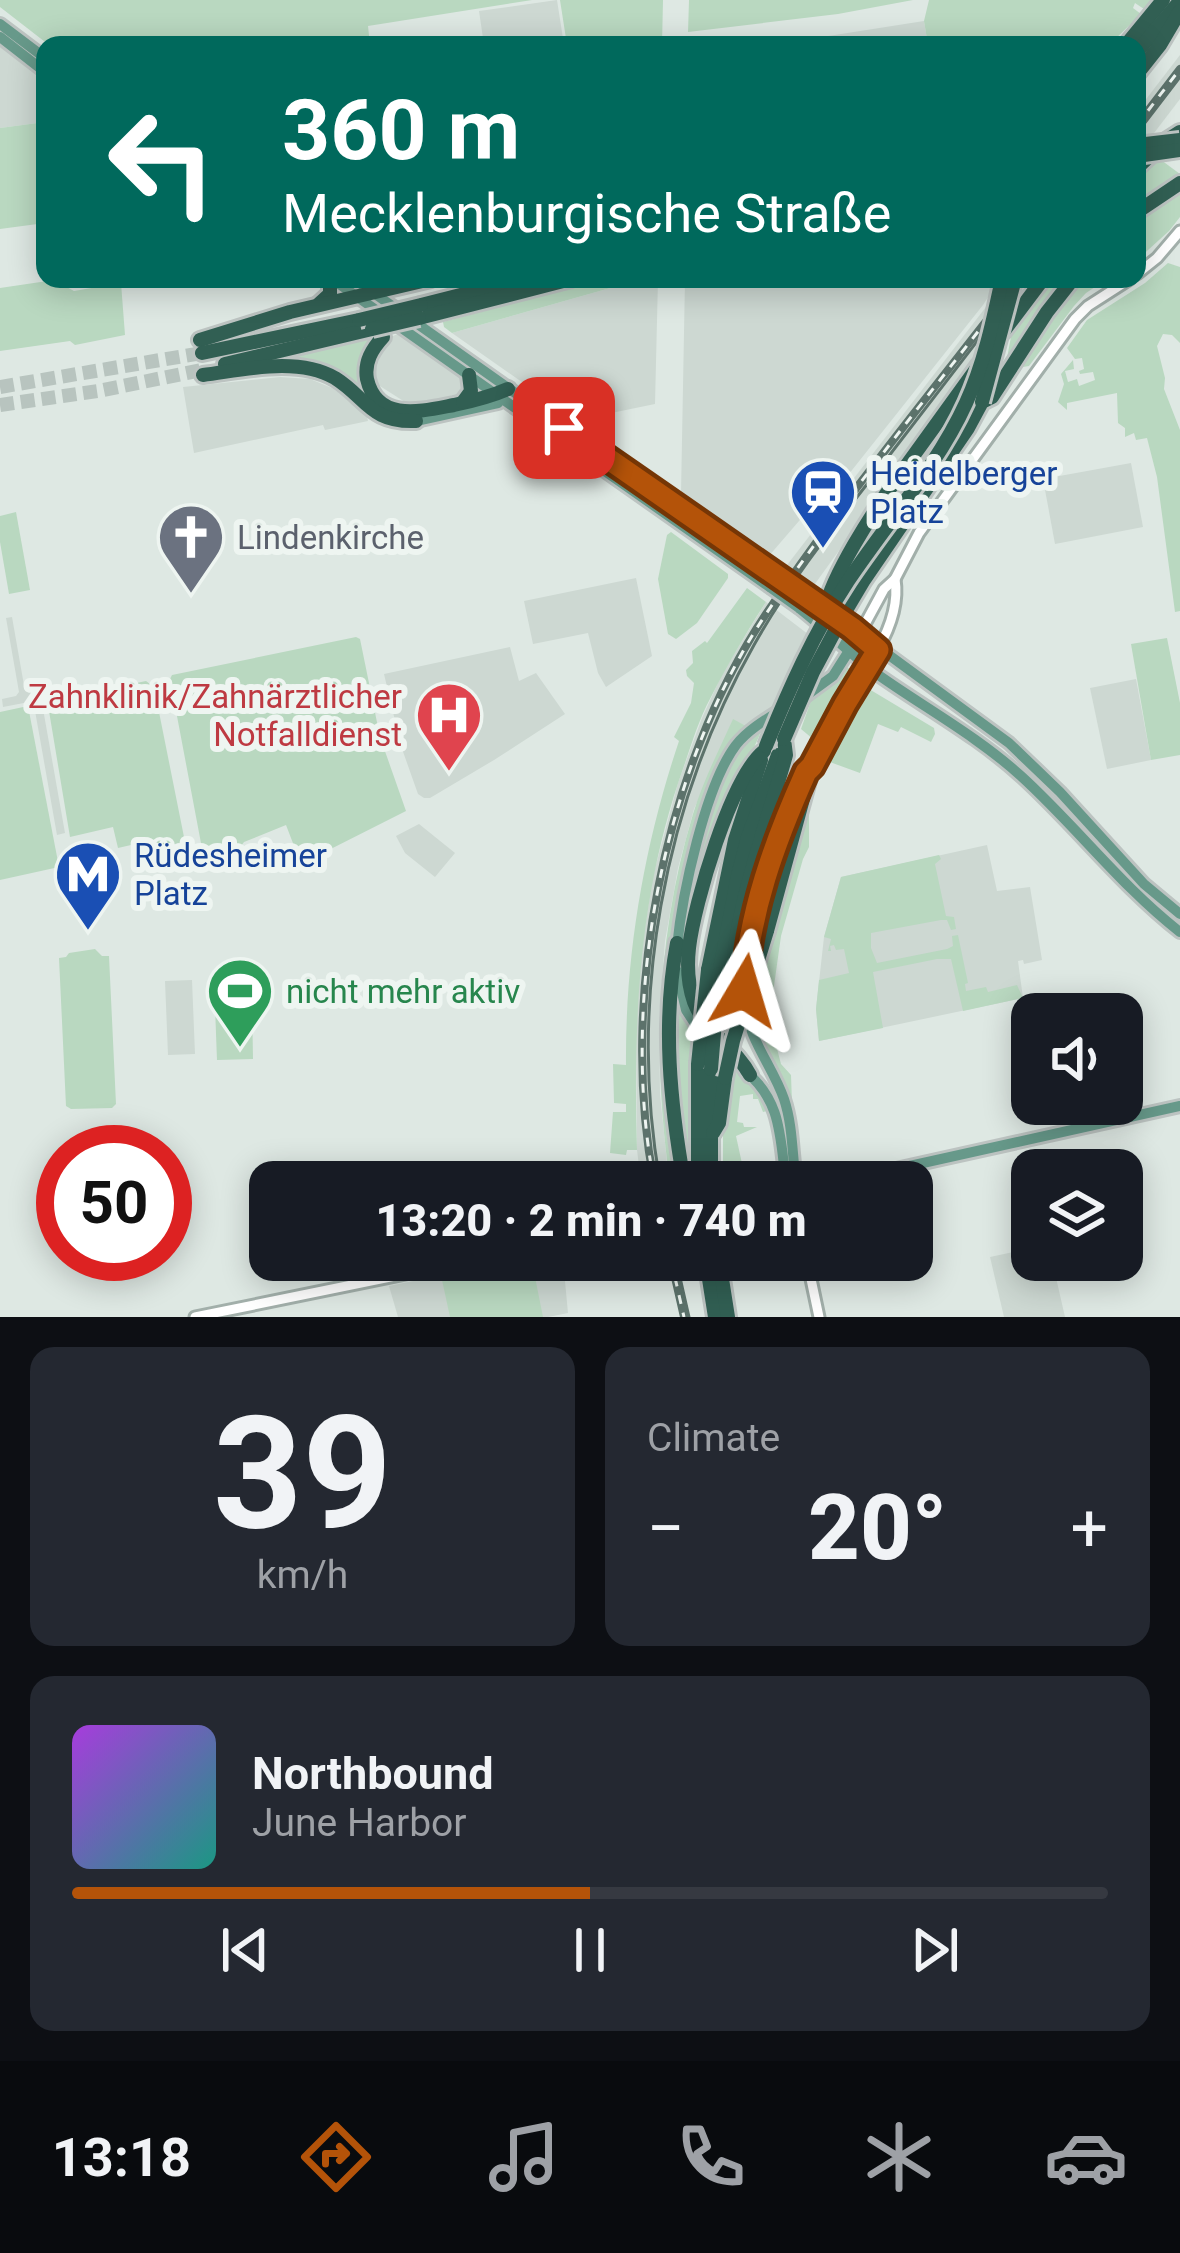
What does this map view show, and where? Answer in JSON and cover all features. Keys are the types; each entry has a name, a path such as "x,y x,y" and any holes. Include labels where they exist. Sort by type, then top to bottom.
{"highway":[{"path":"1137,36 1163,0"},
{"path":"1140,36 1180,1"},
{"path":"1146,63 1180,11"},
{"path":"1146,143 1180,136"},
{"path":"1146,159 1180,136"},
{"path":"1146,155 1180,150"},
{"path":"1146,206 1179,183"},
{"path":"318,305 330,288"},
{"path":"398,288 318,305 201,346 371,329 532,288"},
{"path":"416,422 382,417 334,378 308,369 202,372 371,329 498,288"},
{"path":"745,1008 735,984 737,945 794,677 854,572 964,408 986,350 1000,288"},
{"path":"699,1161 713,972 735,840 813,672 863,580 982,402 1013,288"},
{"path":"822,626 834,585 871,516 1036,288"},
{"path":"982,402 992,397 1067,288"},
{"path":"371,329 366,372 371,389 387,407 414,413 502,394"},
{"path":"462,403 471,391 469,375"},
{"path":"750,1075 702,1019 692,995 688,960 693,925 721,831 752,760 776,749"},
{"path":"710,1137 718,1123 734,1041 812,766"},
{"path":"677,943 668,1050 680,1161"},
{"path":"704,1066 711,1161"},
{"path":"709,1281 715,1317"},
{"path":"722,1281 728,1317"}],"main road":[{"path":"0,24 36,51"},
{"path":"0,37 36,64"},
{"path":"348,288 502,394"},
{"path":"360,288 365,297 469,375 542,419 802,603 860,635 953,701 1019,752 1144,884 1180,914"},
{"path":"416,422 498,403 502,394"},
{"path":"802,603 868,667 1005,762 1180,932"},
{"path":"783,1161 777,1114 765,1089 709,1042 691,1019 678,983 677,943 697,844 731,752 750,731 823,686 860,635"},
{"path":"794,1161 788,1111 745,1008 747,952 761,892 793,801 878,650"},
{"path":"933,1161 1180,1106"}],"street":[{"path":"1146,267 1180,231"},
{"path":"860,635 920,532 1079,314 1118,288"},
{"path":"878,650 892,616 895,579"},
{"path":"195,1317 371,1281"},
{"path":"811,1281 819,1317"}],"shaded area":[{"path":"557,0 563,36 483,36 479,11"},
{"path":"924,21 926,36 828,36"},
{"path":"0,45 36,72 36,123 0,128"},
{"path":"1180,55 1180,99 1146,138 1146,99"},
{"path":"610,288 658,288 655,404 587,418 583,425 452,333"},
{"path":"685,288 994,288 837,489 830,485 768,557 681,494"},
{"path":"989,303 972,366 812,588 784,569"},
{"path":"400,333 462,376 467,394 416,409 372,381 386,339"},
{"path":"280,377 310,379 332,388 366,412 368,421 325,430 323,425 194,453 183,387"},
{"path":"1131,463 1143,527 1055,544 1043,479"},
{"path":"636,578 652,656 606,687 588,633 533,644 524,601"},
{"path":"766,602 834,654 822,676 792,699 746,726 733,720 694,809 665,941 659,1020 667,1161 638,1161 636,1019 653,876 678,783 723,672"},
{"path":"12,617 25,691 53,685 55,696 42,703 65,833 57,835 34,705 3,707 2,699 19,692 6,618"},
{"path":"510,647 519,681 536,673 565,714 424,798 418,794 401,746 384,674"},
{"path":"1136,679 1151,760 1107,769 1090,688"},
{"path":"419,824 455,853 435,877 405,853 396,836"},
{"path":"987,845 997,891 1030,887 1042,960 1018,961 1022,993 1011,993 1011,1001 819,1041 816,1009 824,937 841,877"},
{"path":"192,980 195,1054 168,1055 165,981"},
{"path":"1011,1252 1011,1281 1057,1281 1065,1317 1004,1317 990,1257"},
{"path":"413,1281 565,1281 568,1313 398,1317 389,1286"}],"green space":[{"path":"0,0 532,0 368,26 369,36 37,36 0,7"},
{"path":"560,0 663,0 662,36 566,36"},
{"path":"689,0 913,0 688,32"},
{"path":"929,0 1151,0 1144,9 1135,3 1133,8 1141,14 1118,36 926,36"},
{"path":"36,123 36,224 0,229 0,128"},
{"path":"1161,160 1180,174 1180,217 1146,252 1146,166"},
{"path":"1168,263 1180,267 1180,343 1163,334 1157,346 1164,389 1180,430 1180,611 1175,612 1157,477 1147,438 1136,440 1134,433 1125,437 1125,428 1118,423 1117,393 1067,403 1067,410 1058,402 1064,384 1061,374 1073,360 1074,369 1065,371 1068,382 1077,379 1079,386 1095,380 1093,372 1080,374 1082,358 1075,359 1067,348 1087,320 1137,288 1146,288 1146,282"},
{"path":"36,283 36,288 74,291 121,288 125,335 0,351 0,288"},
{"path":"569,288 610,288 452,333 443,322"},
{"path":"1043,288 1094,288 1029,366 1007,358 1013,326"},
{"path":"375,337 363,370 397,417 339,379 283,360"},
{"path":"16,512 30,590 9,594 0,516"},
{"path":"671,532 728,574 697,623 676,639 668,634 658,579"},
{"path":"747,588 766,602 703,714 657,860 638,1004 637,1150 627,1150 626,1155 610,1153 613,1112 626,1112 626,1104 614,1103 613,1064 626,1065 639,901 679,741 674,737 691,703 694,683 686,670 693,663 692,651 707,643"},
{"path":"356,637 380,737 406,811 301,864 286,825 244,842 236,853 204,859 172,675"},
{"path":"1167,638 1180,703 1180,755 1151,760 1131,644"},
{"path":"845,665 855,674 819,737 813,739 801,729 812,698"},
{"path":"146,681 154,687 185,842 133,852 131,845 118,848 113,827 70,837 49,701"},
{"path":"869,689 934,728 935,734 931,742 901,727 898,732 878,724 860,773 827,761"},
{"path":"28,706 59,867 0,880 0,712"},
{"path":"733,719 746,726 721,755 698,812 671,935 665,981 677,1161 667,1161 660,1043 665,950 681,859 706,778"},
{"path":"763,727 712,844 686,1003 681,946 698,851 730,761 741,744"},
{"path":"809,802 809,847 781,936 773,993 775,1041 781,1064 791,1075 792,1103 759,1037 750,1005"},
{"path":"939,855 935,864 946,916 954,917 956,929 941,920 871,933 877,963 947,949 953,946 952,936 958,935 966,991 1017,985 1021,993 1011,993 1011,1001 963,1011 951,959 873,972 883,1028 819,1041 819,980 849,973 844,949 836,950 834,945 828,951 831,939 824,937 841,877"},
{"name":"Rüdesheimer Platz","path":"95,949 109,956 116,1104 71,1109 66,1106 59,958"},
{"path":"214,980 252,1001 253,1059 217,1060"},
{"path":"673,984 692,1030 690,1161 683,1161"},
{"path":"732,1067 753,1086 767,1111 763,1112 753,1094 740,1096 737,1122 757,1127 736,1136 741,1161 723,1161"},
{"path":"442,1281 536,1281 543,1317 450,1317"}],"tunnel":[{"path":"0,387 202,353"},
{"path":"0,405 202,370"}],"tram line":[{"path":"1146,121 1180,77"},
{"path":"657,1161 648,1044 652,975 661,906 696,771 723,707 781,600 1018,288"},
{"path":"681,1281 689,1317"}],"railway":[{"path":"1146,113 1180,69"},
{"path":"651,1161 642,1038 647,963 658,888 700,742 730,675 766,614 858,486 1012,288"},
{"path":"676,1281 684,1317"}],"place":[{"name":"Heidelberger Platz","path":"823,551"},
{"name":"Lindenkirche","path":"191,596"},
{"name":"Zahnklinik/Zahnärztlicher Notfalldienst","path":"449,774"},
{"name":"Rüdesheimer Platz","path":"88,933"},
{"name":"nicht mehr aktiv","path":"240,1050"}],"route":[{"path":"564,428 878,650 806,772 781,831 756,910 744,991"}]}
